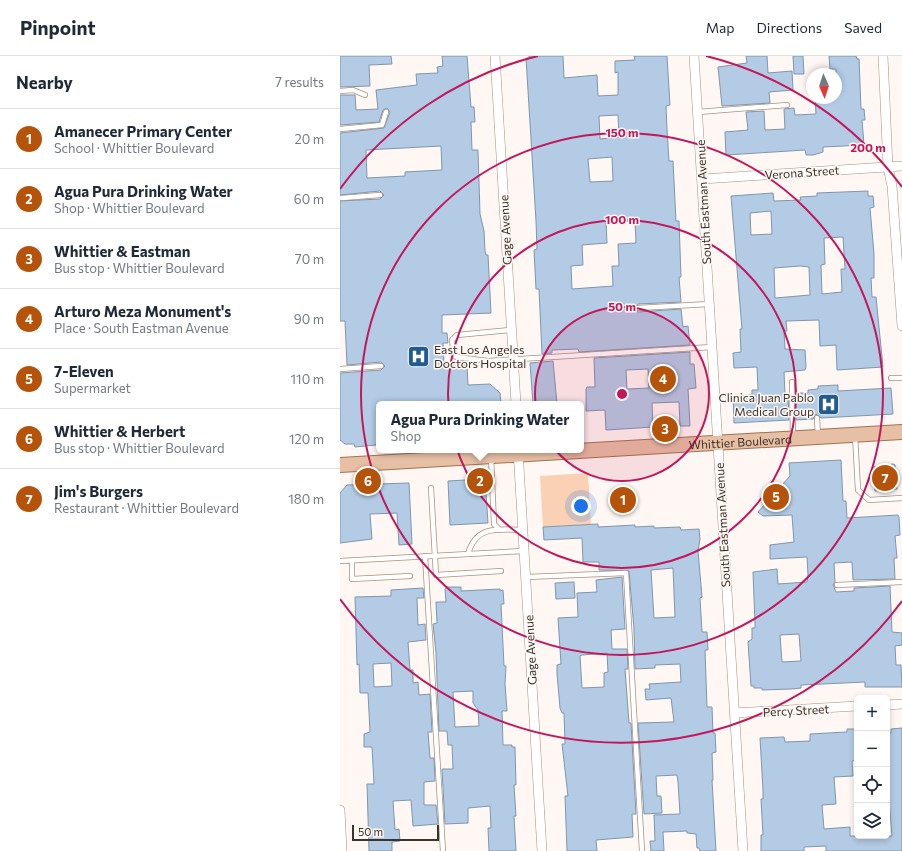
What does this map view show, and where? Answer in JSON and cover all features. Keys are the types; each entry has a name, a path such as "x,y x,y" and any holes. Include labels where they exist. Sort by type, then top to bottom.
{"main road":[{"name":"Whittier Boulevard","path":"584,449 794,439 902,432"},
{"name":"Whittier Boulevard","path":"340,465 491,456 511,453"}],"street":[{"name":"Gage Avenue","path":"495,56 516,401"},
{"name":"South Eastman Avenue","path":"694,56 743,851"},
{"path":"883,56 888,167 892,186 902,326"},
{"name":"Verona Street","path":"702,178 902,166"},
{"name":"Gage Avenue","path":"518,453 542,851"},
{"path":"890,705 902,704"},
{"name":"Percy Street","path":"734,713 854,706"},
{"path":"340,811 342,851"}],"lane":[{"path":"340,91 353,90 366,95"},
{"path":"698,112 786,104"},
{"path":"340,129 382,125 386,112"},
{"path":"342,198 380,195"},
{"path":"638,308 709,304"},
{"path":"511,330 454,336 452,340 455,357 488,361 513,358 712,347"},
{"path":"340,369 381,366"},
{"path":"891,378 902,378"},
{"path":"792,382 794,439"},
{"path":"817,418 818,437"},
{"path":"855,435 858,490 869,500 902,498"},
{"path":"491,456 494,524 499,529"},
{"path":"431,488 436,575 501,571"},
{"path":"468,554 470,545 480,534 499,529 523,530"},
{"path":"340,562 435,555 524,551"},
{"path":"425,556 443,851"},
{"path":"352,561 352,579 410,576"},
{"path":"526,577 626,573 642,851"},
{"path":"838,585 902,582"}],"shaded area":[{"path":"588,473 591,524 543,527 540,476"}],"building":[{"path":"340,56 391,56 392,64 369,65 370,86 340,87"},
{"path":"442,56 467,56 471,107 474,107 475,122 471,122 472,150 478,150 480,214 484,231 485,251 486,255 488,255 491,313 442,315 442,333 447,333 448,343 443,343 444,363 465,362 465,366 467,366 468,385 490,384 500,393 501,401 376,401 376,445 355,447 354,444 345,444 340,440 340,373 381,370 385,366 381,362 347,365 345,321 340,321 340,201 380,199 384,195 380,191 340,195 340,133 384,128 390,112 387,108 383,110 379,122 340,125 340,95 355,95 356,110 378,109 376,90 417,85 416,74 438,73 437,67 443,66","holes":["441,146 442,170 405,172 405,176 367,178 366,150"]},
{"path":"529,56 563,56 564,78 597,75 598,96 618,95 618,72 615,73 615,61 635,60 634,56 667,56 670,105 666,106 667,129 669,161 673,161 676,221 679,221 681,277 679,277 681,302 638,304 634,309 638,312 681,309 683,327 688,326 690,345 579,352 578,349 552,350 552,353 542,354 539,289 536,289 534,250 537,249 526,58 529,58","holes":["618,115 619,137 600,139 599,116","612,157 613,181 590,182 588,159","635,221 636,243 618,244 619,266 612,266 613,286 572,289 571,266 583,265 582,245 607,243 606,222"]},
{"path":"746,56 767,56 768,73 792,71 793,90 769,92 770,103 722,106 718,67 747,63"},
{"path":"793,56 803,56 804,74 794,74"},
{"path":"829,56 856,56 857,59 859,59 861,109 864,109 865,120 862,120 864,145 823,147 823,152 813,155 806,155 805,150 726,155 725,132 748,130 746,112 764,111 765,130 785,129 784,109 794,108 795,115 816,114 815,104 842,104 842,68 830,68"},
{"path":"868,191 868,196 873,196 874,207 870,208 874,254 874,278 871,278 872,297 876,297 883,367 837,370 836,345 820,346 819,320 786,321 787,331 784,331 785,349 805,350 806,367 805,370 784,372 785,394 788,394 789,420 734,423 733,396 752,395 752,390 758,390 757,367 734,368 733,353 741,352 740,329 742,329 731,196 773,193 774,201 801,200 800,197 817,196 817,193","holes":["771,211 772,234 751,235 750,213","843,237 845,269 841,269 842,292 822,294 821,265 825,264 824,238","800,266 809,267 810,295 775,298 774,268"]},
{"path":"690,352 690,364 694,364 696,388 688,389 690,426 680,426 679,402 652,403 653,427 606,430 605,410 586,411 586,389 587,387 595,387 594,358","holes":["648,369 649,388 627,389 626,370"]},
{"path":"553,361 557,401 533,401 530,363"},
{"path":"838,385 838,391 891,388 893,414 821,418 816,414 813,419 796,420 796,393 808,393 808,390 818,389 818,386"},
{"path":"841,460 843,501 846,501 847,518 898,515 900,535 895,536 897,558 894,558 895,579 853,580 852,562 834,563 835,582 833,585 836,592 854,591 854,588 890,586 892,632 902,633 902,645 895,646 896,665 901,665 902,687 865,687 865,682 801,685 801,688 791,689 762,690 762,688 754,688 754,686 751,686 748,642 752,639 752,628 755,628 753,572 777,569 778,584 807,582 807,557 770,559 770,545 794,542 792,515 763,516 758,512 790,476 789,463","holes":["799,634 801,661 782,662 780,635"]},
{"path":"895,465 897,489 875,491 874,467"},
{"path":"482,479 483,493 486,493 488,523 450,525 448,481"},
{"path":"409,483 412,544 399,545 397,513 370,514 372,539 340,543 340,493 347,485"},
{"path":"598,524 598,527 635,525 635,527 654,526 654,528 680,527 681,530 699,529 700,539 698,551 702,597 700,598 702,632 707,632 708,650 705,650 707,707 712,707 713,733 715,733 716,752 712,753 712,780 716,851 700,851 699,848 697,848 696,834 687,833 687,831 663,832 664,851 651,851 650,841 655,841 654,815 680,814 678,782 677,775 656,776 657,796 661,796 662,813 644,814 638,723 674,722 671,698 646,700 645,689 650,689 649,684 681,682 680,664 655,665 655,668 635,669 634,629 629,571 599,570 599,562 583,562 582,538 544,540 543,527","holes":["673,568 675,617 654,618 651,570"]},
{"path":"622,577 625,629 611,630 612,649 627,649 628,669 625,669 629,723 631,723 636,814 632,814 633,837 596,840 597,851 567,851 565,796 568,796 562,744 565,744 564,713 562,713 560,708 557,674 557,665 561,664 558,618 578,617 577,593 597,592 596,580","holes":["607,653 608,672 604,673 604,687 582,688 580,656"]},
{"path":"574,582 575,598 556,599 555,583"},
{"path":"447,587 461,587 461,591 503,590 504,604 501,604 504,666 506,666 505,684 507,711 502,711 503,745 512,745 512,747 515,747 516,785 514,785 516,816 514,816 516,851 489,851 488,828 491,828 490,806 468,808 468,823 445,824 442,769 453,769 452,745 448,745 447,731 439,731 436,653 433,624 437,623 436,602 446,602 445,589","holes":["473,691 473,703 478,710 479,726 455,727 453,692"]},
{"path":"423,588 424,598 417,598 418,625 425,624 426,640 408,642 410,670 413,670 413,683 418,682 419,695 430,694 432,732 428,732 430,758 434,758 435,781 424,782 424,805 436,805 438,824 413,826 411,800 393,801 395,830 399,829 400,841 392,842 392,851 369,851 367,784 374,784 372,747 364,747 364,734 370,732 368,693 360,693 359,664 357,665 355,597 391,596 391,590","holes":["391,663 392,686 374,687 373,664"]},
{"path":"902,728 902,851 826,851 826,846 804,847 804,851 761,851 761,835 763,835 761,799 763,799 763,790 760,738 784,737 785,742 810,741 810,734 847,732 847,729 854,729 854,761 852,761 853,776 834,777 836,804 822,805 824,829 850,827 850,836 854,836 854,839 890,839 890,836 892,836 890,812 891,729"}],"place":[{"name":"East Los Angeles Doctors Hospital","path":"419,356"},
{"name":"Arturo Meza Monument's","path":"663,379"},
{"name":"Clinica Juan Pablo Medical Group","path":"829,404"},
{"name":"Whittier & Eastman","path":"665,429"},
{"name":"Jim's Burgers","path":"885,478"},
{"name":"Whittier & Herbert","path":"368,481"},
{"name":"Agua Pura Drinking Water","path":"480,481"},
{"name":"7-Eleven","path":"776,497"},
{"name":"Amanecer Primary Center","path":"623,500"}]}
